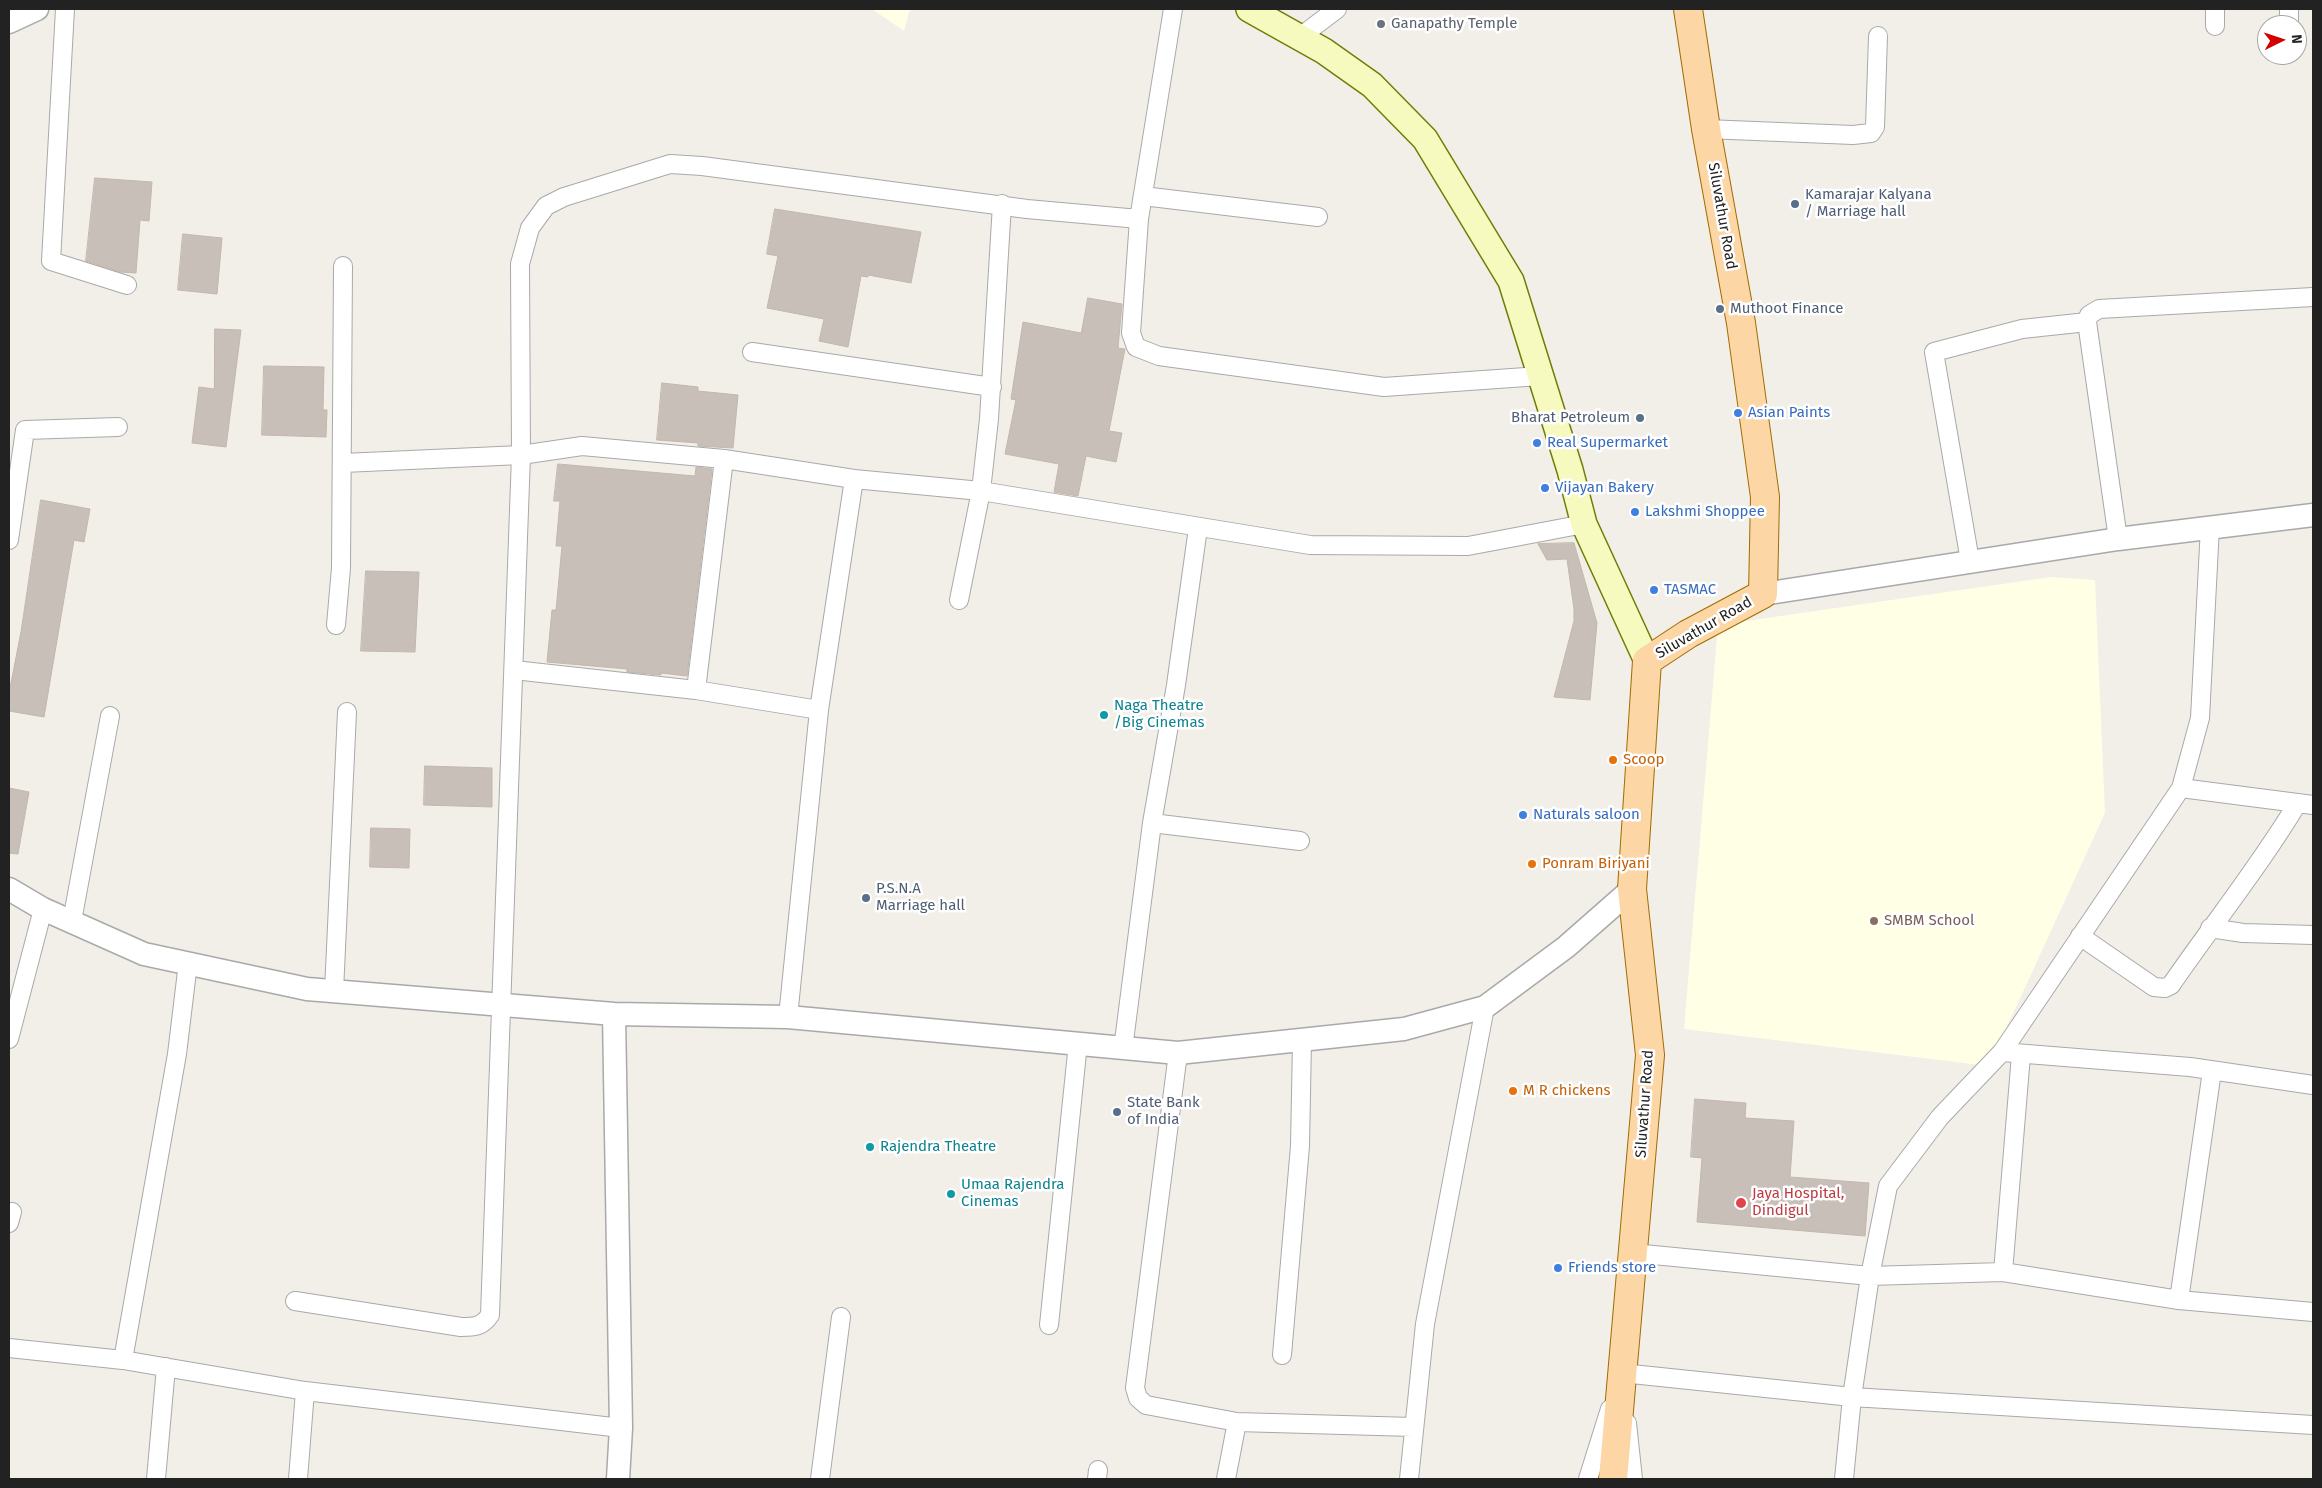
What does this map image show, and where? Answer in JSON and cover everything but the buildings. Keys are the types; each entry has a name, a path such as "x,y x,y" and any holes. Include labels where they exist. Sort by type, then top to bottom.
{"main road":[{"path":"1249,9 1324,51 1372,85 1425,139 1511,281 1570,470 1584,524 1647,661"},
{"name":"Siluvathur Road","path":"1613,1479 1650,1055 1632,890 1647,661 1688,634 1763,594 1765,496 1741,323 1706,129 1688,9"}],"street":[{"path":"9,22 37,9"},
{"path":"66,9 51,261 127,285"},
{"path":"1173,9 1139,219 1131,333 1136,348 1159,356 1384,387 1540,376"},
{"path":"1300,38 1337,9"},
{"path":"1706,129 1853,135 1871,133 1875,127 1878,36"},
{"path":"295,1301 461,1327 474,1327 484,1323 490,1315 522,455 520,264 530,228 546,206 564,197 670,164 711,167 1002,204 1139,219"},
{"path":"1143,196 1318,217"},
{"path":"959,600 981,491 992,387 1002,204"},
{"path":"336,625 341,568 343,266"},
{"path":"2118,539 2087,322 2089,315 2099,310 2313,297"},
{"path":"1970,561 1934,352 2022,329 2087,322"},
{"path":"752,352 992,387"},
{"path":"9,540 25,430 118,427"},
{"path":"342,463 522,455 582,446 724,459 854,480 981,491 1310,545 1468,546 1584,524"},
{"path":"696,690 724,459"},
{"path":"788,1017 819,710 854,480"},
{"path":"1763,594 2118,539 2313,515"},
{"path":"1844,1479 1852,1397 1870,1276 1888,1186 1940,1117 2002,1052 2181,788 2200,718 2210,527"},
{"path":"1123,1049 1152,823 1176,685 1198,528"},
{"path":"514,670 696,690 819,710"},
{"path":"334,991 347,712"},
{"path":"72,921 110,716"},
{"path":"2181,788 2305,805"},
{"path":"2080,936 2154,987 2165,988 2171,985 2279,834 2305,805"},
{"path":"1152,823 1300,841"},
{"path":"9,889 43,909 144,954 307,989 614,1014 788,1017 1178,1053 1404,1029 1485,1007 1566,947 1632,890"},
{"path":"9,1040 43,909"},
{"path":"2210,928 2243,933 2313,935"},
{"path":"122,1360 177,1054 188,963"},
{"path":"1409,1479 1425,1324 1485,1007"},
{"path":"614,1014 620,1428 618,1479"},
{"path":"1282,1355 1300,1146 1302,1041"},
{"path":"1048,1325 1078,1043"},
{"path":"2002,1052 2190,1067 2313,1085"},
{"path":"1178,1053 1135,1388 1138,1398 1146,1405 1236,1422 1413,1427"},
{"path":"2003,1272 2021,1055"},
{"path":"2179,1300 2212,1071"},
{"path":"1633,1253 1870,1276 2003,1272 2179,1300 2313,1312"},
{"path":"820,1479 841,1317"},
{"path":"9,1348 122,1360 305,1391 620,1428"},
{"path":"156,1479 166,1367"},
{"path":"1622,1373 1852,1397 2313,1425"},
{"path":"1588,1479 1622,1373"},
{"path":"1622,1373 1633,1479"},
{"path":"298,1479 305,1391"},
{"path":"1226,1479 1236,1422"}],"shaded area":[{"path":"872,9 910,9 904,31"},
{"name":"SMBM School","path":"2051,577 2095,580 2105,813 1989,1066 1684,1029 1718,625"}],"place":[{"name":"Ganapathy Temple","path":"1381,24"},
{"name":"Kamarajar Kalyana / Marriage hall","path":"1795,204"},
{"name":"Muthoot Finance","path":"1720,309"},
{"name":"Asian Paints","path":"1738,413"},
{"name":"Bharat Petroleum","path":"1640,418"},
{"name":"Real Supermarket","path":"1537,443"},
{"name":"Vijayan Bakery","path":"1545,488"},
{"name":"Lakshmi Shoppee","path":"1635,512"},
{"name":"TASMAC","path":"1654,590"},
{"name":"Naga Theatre /Big Cinemas","path":"1104,715"},
{"name":"Scoop","path":"1613,760"},
{"name":"Naturals saloon","path":"1523,815"},
{"name":"Ponram Biriyani","path":"1532,864"},
{"name":"P.S.N.A Marriage hall","path":"866,898"},
{"name":"SMBM School","path":"1874,921"},
{"name":"M R chickens","path":"1513,1091"},
{"name":"State Bank of India","path":"1117,1112"},
{"name":"Rajendra Theatre","path":"870,1147"},
{"name":"Umaa Rajendra Cinemas","path":"951,1194"},
{"name":"Jaya Hospital, Dindigul","path":"1741,1203"},
{"name":"Friends store","path":"1558,1268"}]}
